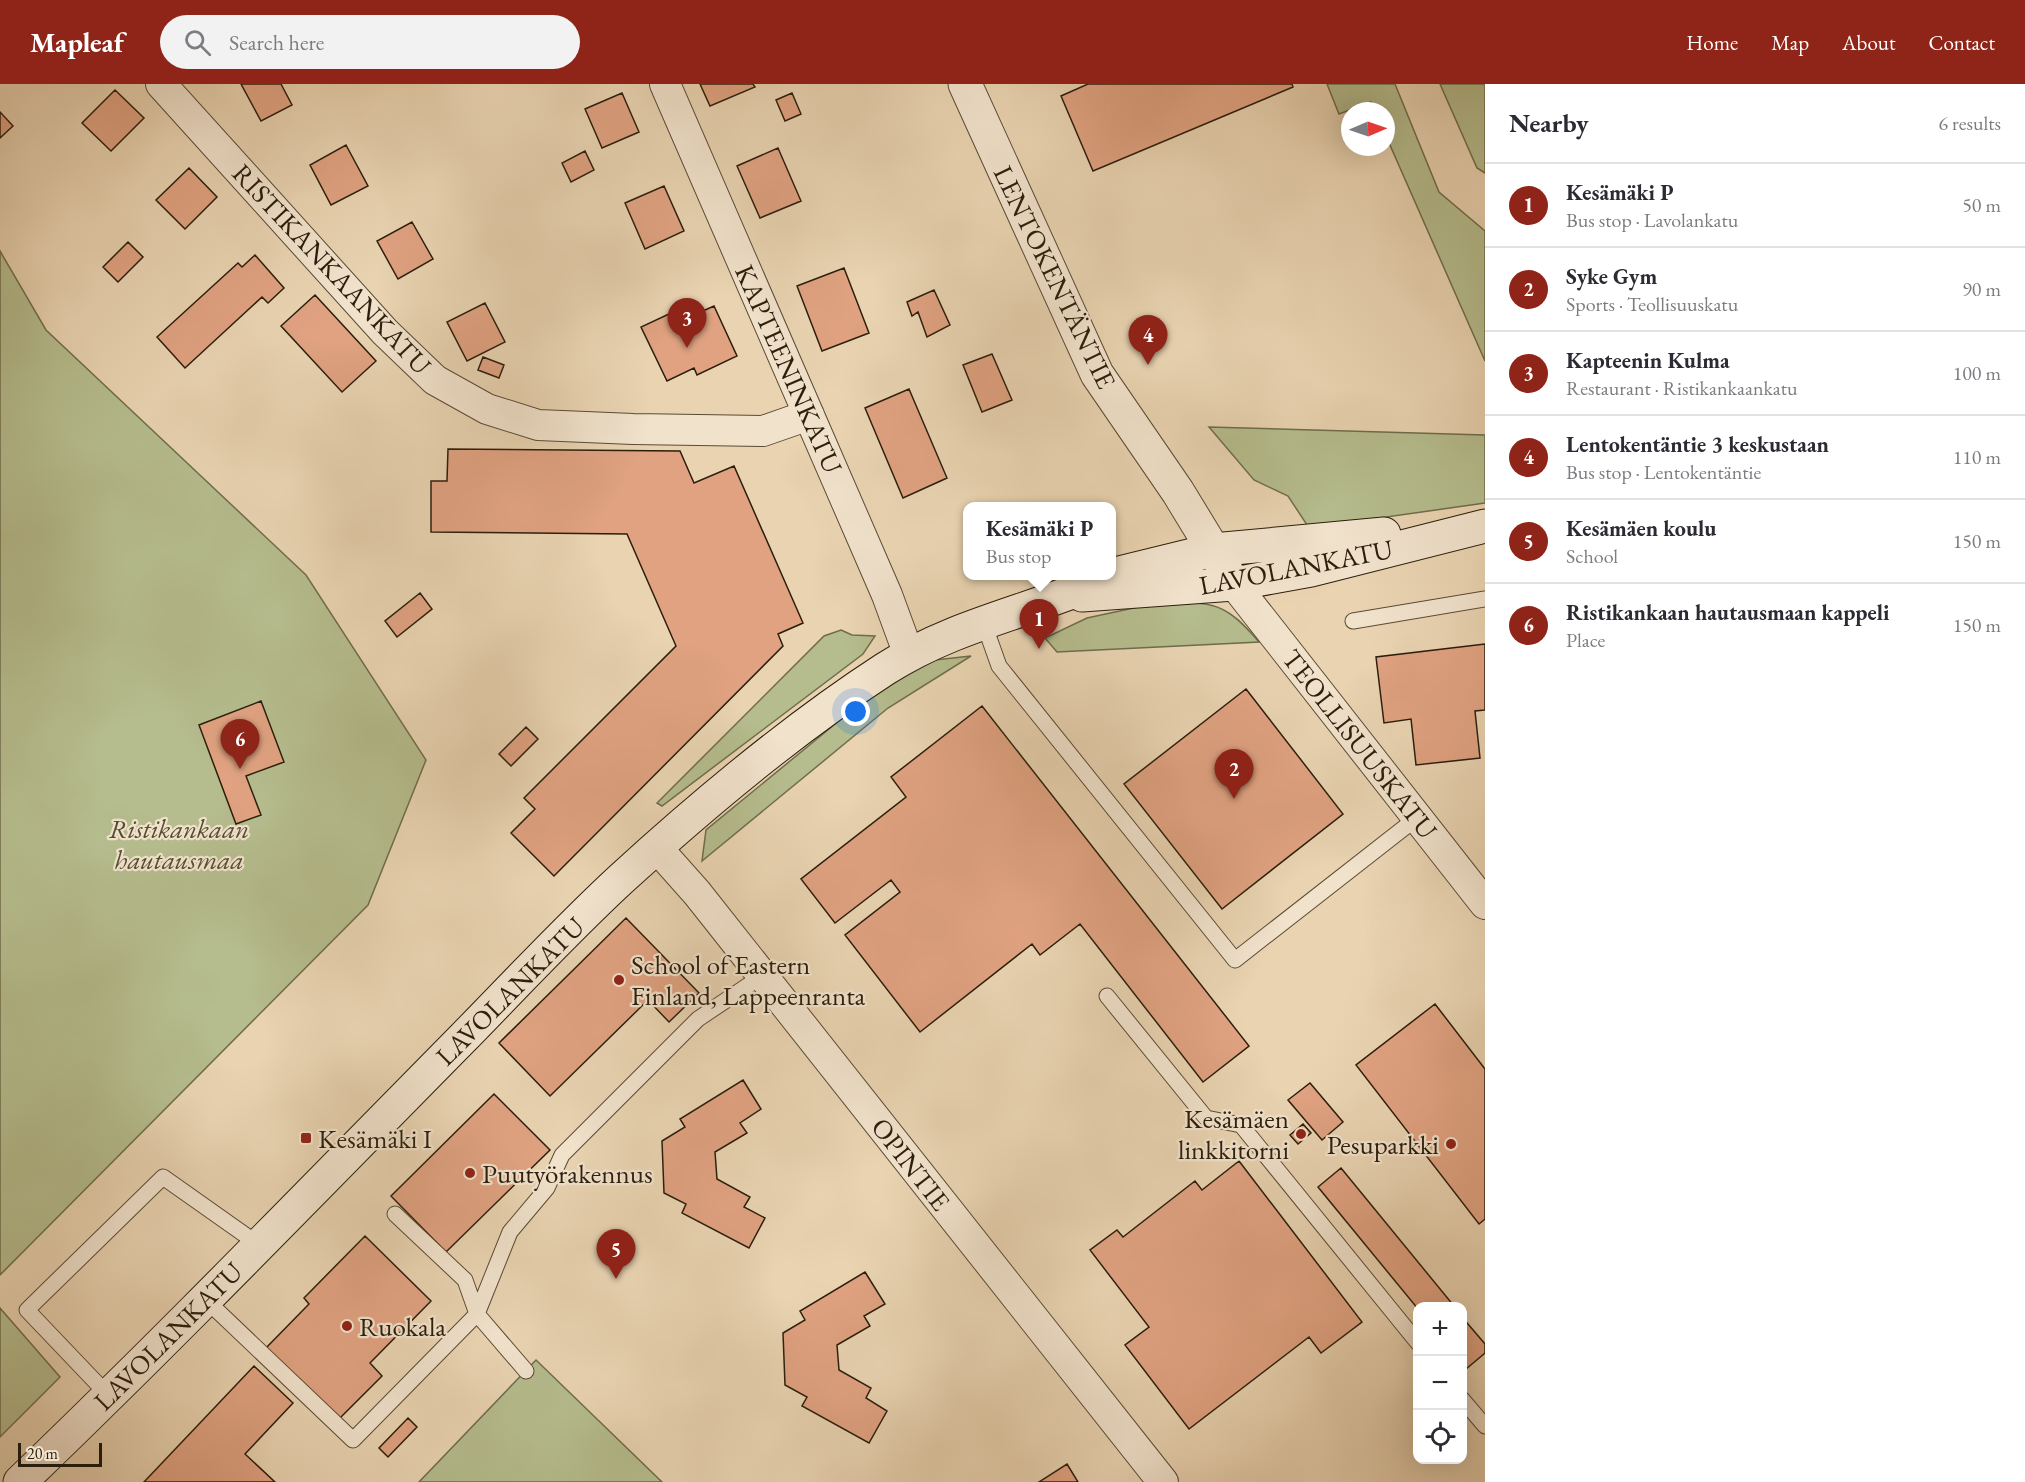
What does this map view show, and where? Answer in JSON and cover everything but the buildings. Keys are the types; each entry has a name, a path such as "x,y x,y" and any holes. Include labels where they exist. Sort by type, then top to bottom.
{"main road":[{"name":"LENTOKENTÄNTIE","path":"966,84 1097,374 1154,457 1234,584"},
{"name":"LAVOLANKATU","path":"1116,575 1213,550 1485,525"},
{"name":"LAVOLANKATU","path":"1068,595 1234,584 1311,570 1485,525"},
{"name":"LAVOLANKATU","path":"20,1482 206,1299 620,880 760,759 885,669 909,655 983,621 1068,595 1102,580"}],"street":[{"name":"RISTIKANKAANKATU","path":"161,84 385,332 435,380 487,409 538,425 633,429 763,431 809,415"},
{"name":"KAPTEENINKATU","path":"665,84 887,595 909,655"},
{"name":"TEOLLISUUSKATU","path":"1234,584 1485,904"},
{"name":"OPINTIE","path":"657,848 762,976 1163,1482"}],"lane":[{"path":"1353,621 1485,599"},
{"path":"983,621 999,666 1235,960 1418,817"},
{"path":"206,1299 353,1440 477,1314 510,1232 547,1188 562,1155 698,1019 762,976"},
{"path":"1107,996 1206,1118 1241,1125 1413,1337"},
{"path":"109,1396 27,1310 163,1177 258,1244"},
{"path":"395,1214 465,1280 477,1314 526,1371"},
{"path":"1467,1404 1485,1426"}],"green space":[{"path":"1327,84 1395,84 1439,192 1485,231 1485,361 1395,156 1395,102 1341,102 1341,113 1339,114"},
{"path":"1440,84 1485,84 1485,173 1477,168"},
{"name":"Ristikankaan hautausmaa","path":"0,251 46,330 306,575 426,760 368,905 0,1275"},
{"path":"1209,427 1485,435 1485,503 1309,528 1288,496 1254,480"},
{"path":"1166,601 1197,603 1228,612 1259,642 1057,652 1045,638 1087,618"},
{"path":"841,630 852,635 875,636 863,654 662,806 657,803 824,636"},
{"path":"971,656 888,708 702,861 706,830 868,697 935,660"},
{"path":"0,1308 60,1377 0,1437"},
{"path":"536,1360 662,1482 419,1482"}],"place":[{"name":"Kapteenin Kulma","path":"687,348"},
{"name":"Lentokentäntie 3 keskustaan","path":"1148,365"},
{"name":"Kesämäki P","path":"1039,649"},
{"name":"Ristikankaan hautausmaan kappeli","path":"240,769"},
{"name":"Syke Gym","path":"1234,799"},
{"name":"School of Eastern Finland, Lappeenranta","path":"619,980"},
{"name":"Kesämäen linkkitorni","path":"1301,1134"},
{"name":"Kesämäki I","path":"306,1138"},
{"name":"Pesuparkki","path":"1451,1144"},
{"name":"Puutyörakennus","path":"470,1173"},
{"name":"Kesämäen koulu","path":"616,1279"},
{"name":"Ruokala","path":"347,1326"}]}
